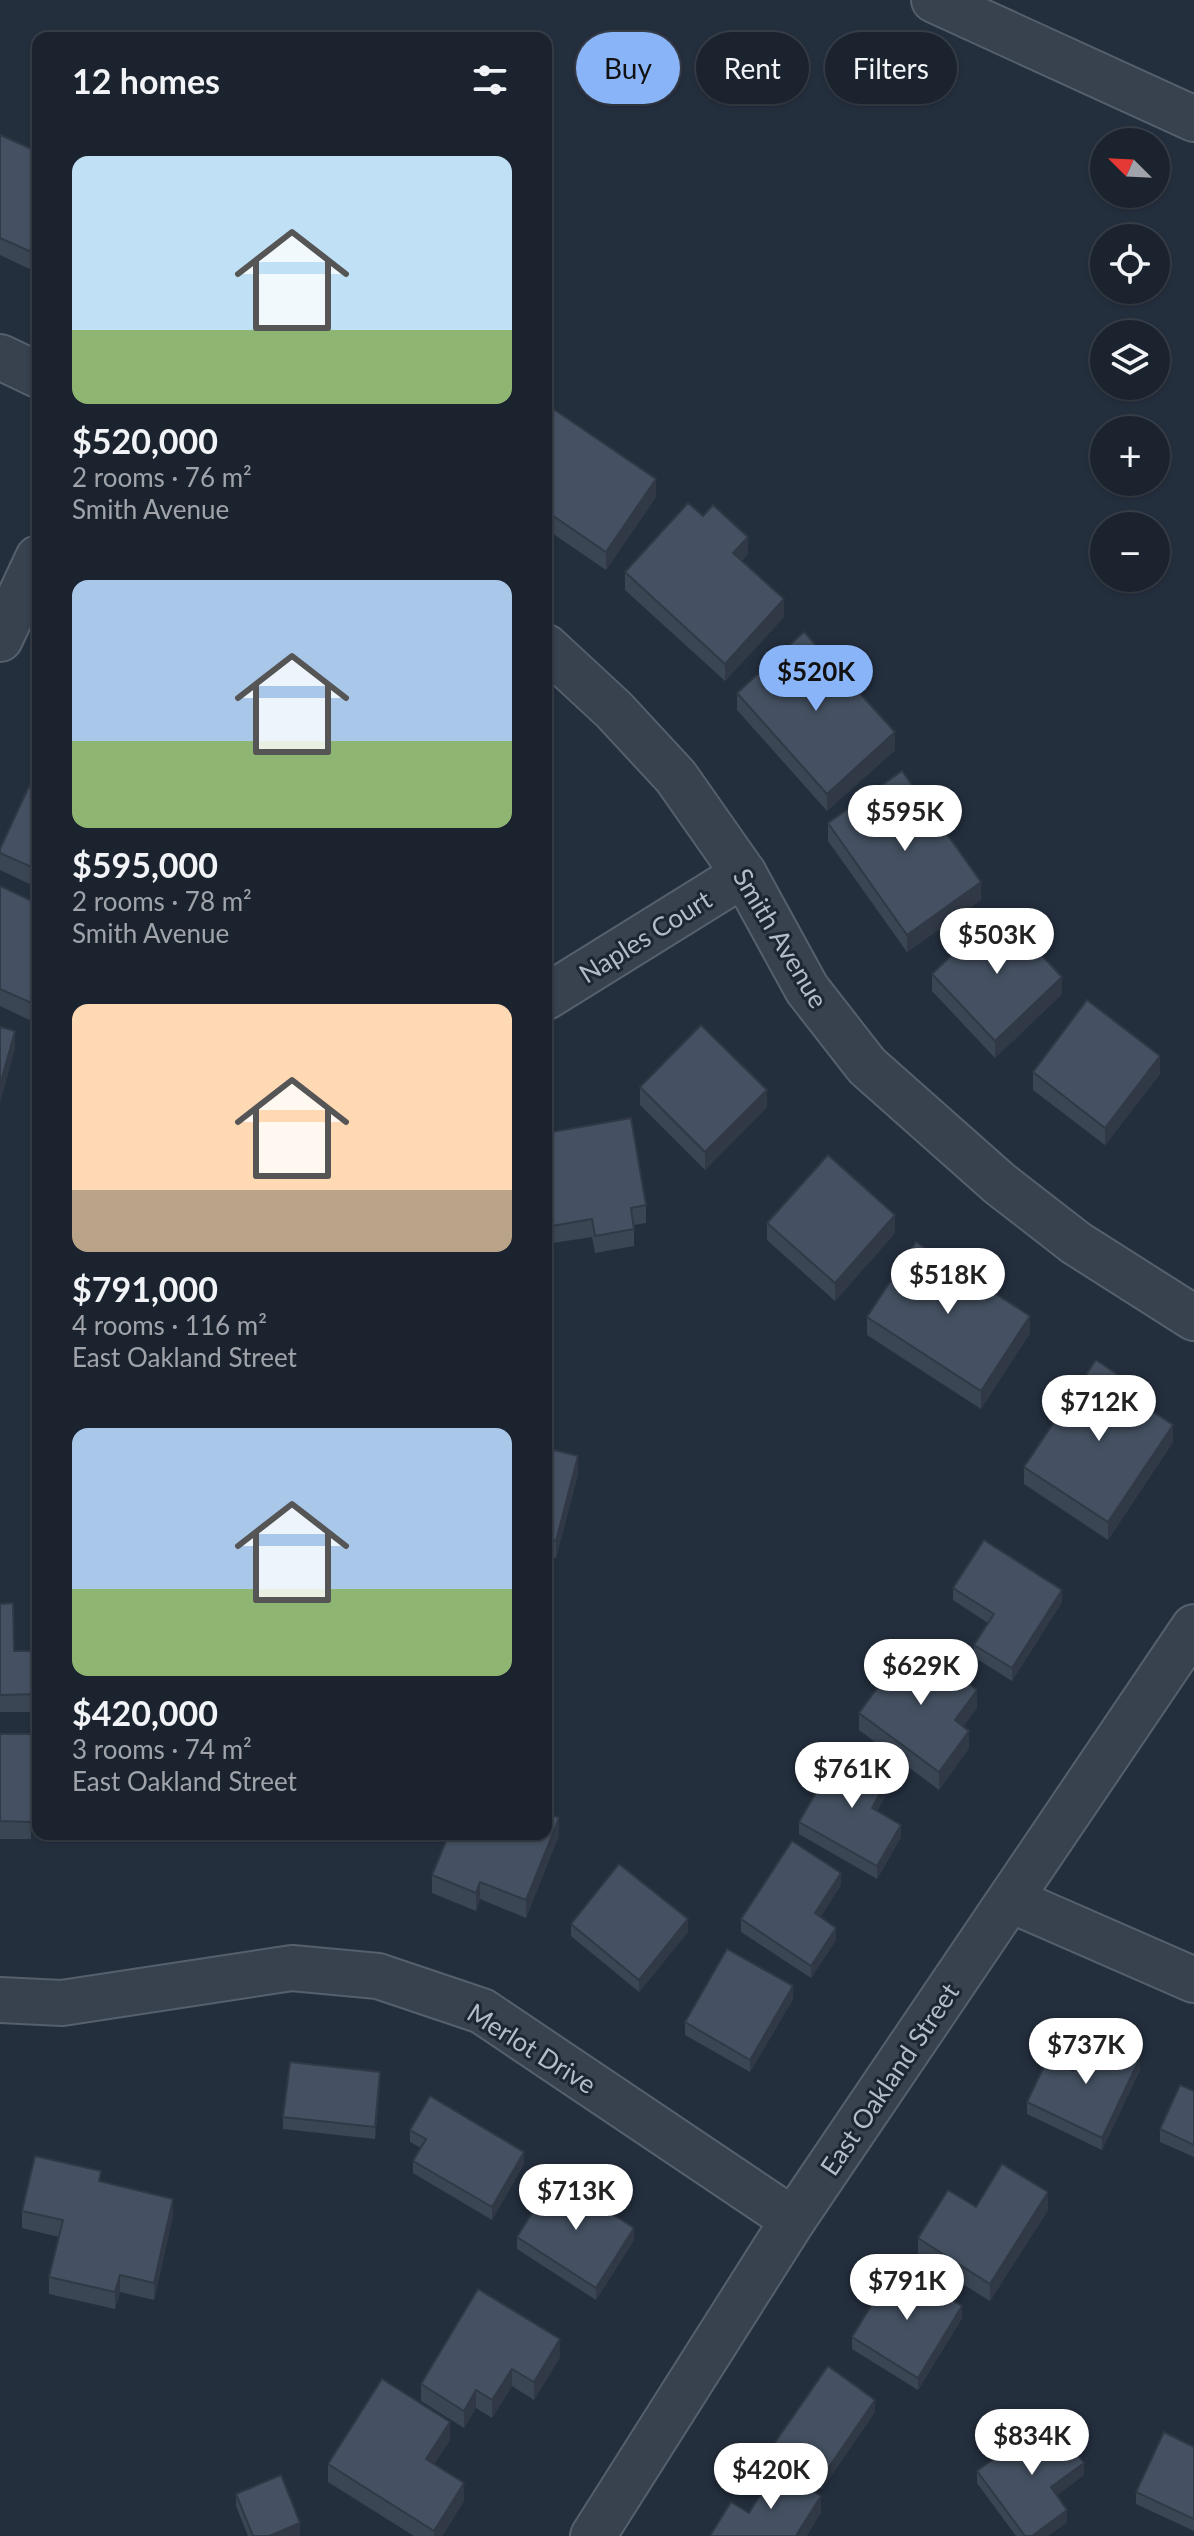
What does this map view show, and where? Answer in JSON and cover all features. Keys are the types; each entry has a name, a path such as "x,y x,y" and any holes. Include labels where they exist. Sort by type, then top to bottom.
{"street":[{"path":"934,0 1194,119"},
{"path":"0,357 32,372"},
{"path":"0,639 32,571"},
{"name":"Smith Avenue","path":"552,653 614,710 676,777 744,874 807,989 867,1066 1000,1184 1076,1243 1194,1318"},
{"name":"Naples Court","path":"552,993 744,874"},
{"name":"East Oakland Street","path":"593,2536 793,2220 1194,1627"},
{"path":"1011,1900 1194,1980"},
{"name":"Merlot Drive","path":"0,2000 62,2003 292,1968 378,1976 482,2011 793,2220"}],"building":[{"path":"0,135 32,149 32,252 0,238"},
{"path":"552,408 656,479 606,552 552,515"},
{"path":"688,503 703,516 713,505 748,537 733,553 784,599 725,664 625,572"},
{"path":"804,632 895,732 827,794 737,693"},
{"path":"902,771 981,882 907,935 828,823"},
{"path":"32,780 32,867 0,853"},
{"path":"0,886 32,901 32,1003 0,989"},
{"path":"999,910 1062,977 995,1041 932,974"},
{"path":"1087,1000 1160,1056 1105,1128 1033,1072"},
{"path":"701,1025 767,1090 705,1152 640,1087"},
{"path":"0,1027 15,1031 0,1085"},
{"path":"631,1118 646,1205 631,1208 634,1229 595,1236 592,1219 552,1226 552,1132"},
{"path":"828,1155 895,1215 835,1283 767,1223"},
{"path":"916,1242 1030,1316 981,1391 867,1317"},
{"path":"1096,1360 1133,1385 1127,1394 1173,1425 1108,1522 1024,1467"},
{"path":"552,1450 578,1456 556,1541 552,1540"},
{"path":"984,1540 1062,1590 1012,1668 974,1645 994,1614 953,1588"},
{"path":"13,1603 14,1651 32,1651 32,1694 0,1695 0,1604"},
{"path":"911,1642 977,1690 955,1720 969,1731 939,1772 859,1713"},
{"path":"0,1734 32,1734 31,1822 0,1821"},
{"path":"840,1751 888,1779 872,1808 901,1825 877,1866 799,1822"},
{"path":"552,1815 559,1818 552,1835"},
{"path":"447,1840 550,1840 526,1900 480,1882 476,1893 432,1875"},
{"path":"792,1841 841,1873 815,1913 836,1928 811,1966 741,1919"},
{"path":"619,1864 688,1919 639,1980 571,1924"},
{"path":"727,1949 793,1986 750,2060 685,2022"},
{"path":"1090,2034 1140,2058 1102,2138 1027,2102 1048,2058 1073,2071"},
{"path":"290,2062 380,2072 375,2127 283,2117"},
{"path":"1180,2085 1194,2091 1194,2145 1160,2129"},
{"path":"430,2096 524,2152 492,2207 413,2161 426,2139 410,2130"},
{"path":"35,2156 101,2171 99,2181 173,2199 154,2283 120,2275 115,2292 49,2277 63,2220 22,2211"},
{"path":"1002,2164 1048,2192 990,2284 918,2238 948,2190 976,2207"},
{"path":"555,2177 634,2228 596,2288 517,2237"},
{"path":"896,2265 962,2306 918,2378 852,2337"},
{"path":"478,2289 560,2339 534,2382 512,2369 492,2400 476,2390 464,2411 421,2384"},
{"path":"828,2366 875,2400 822,2477 774,2444"},
{"path":"382,2379 450,2422 426,2459 464,2483 434,2531 328,2464"},
{"path":"1050,2417 1084,2463 1051,2487 1067,2510 1032,2536 1025,2536 977,2471"},
{"path":"1164,2432 1194,2447 1194,2519 1136,2492"},
{"path":"777,2468 821,2496 797,2534 800,2536 710,2536 731,2502 749,2513"},
{"path":"281,2475 300,2523 269,2536 253,2536 236,2494"}]}
